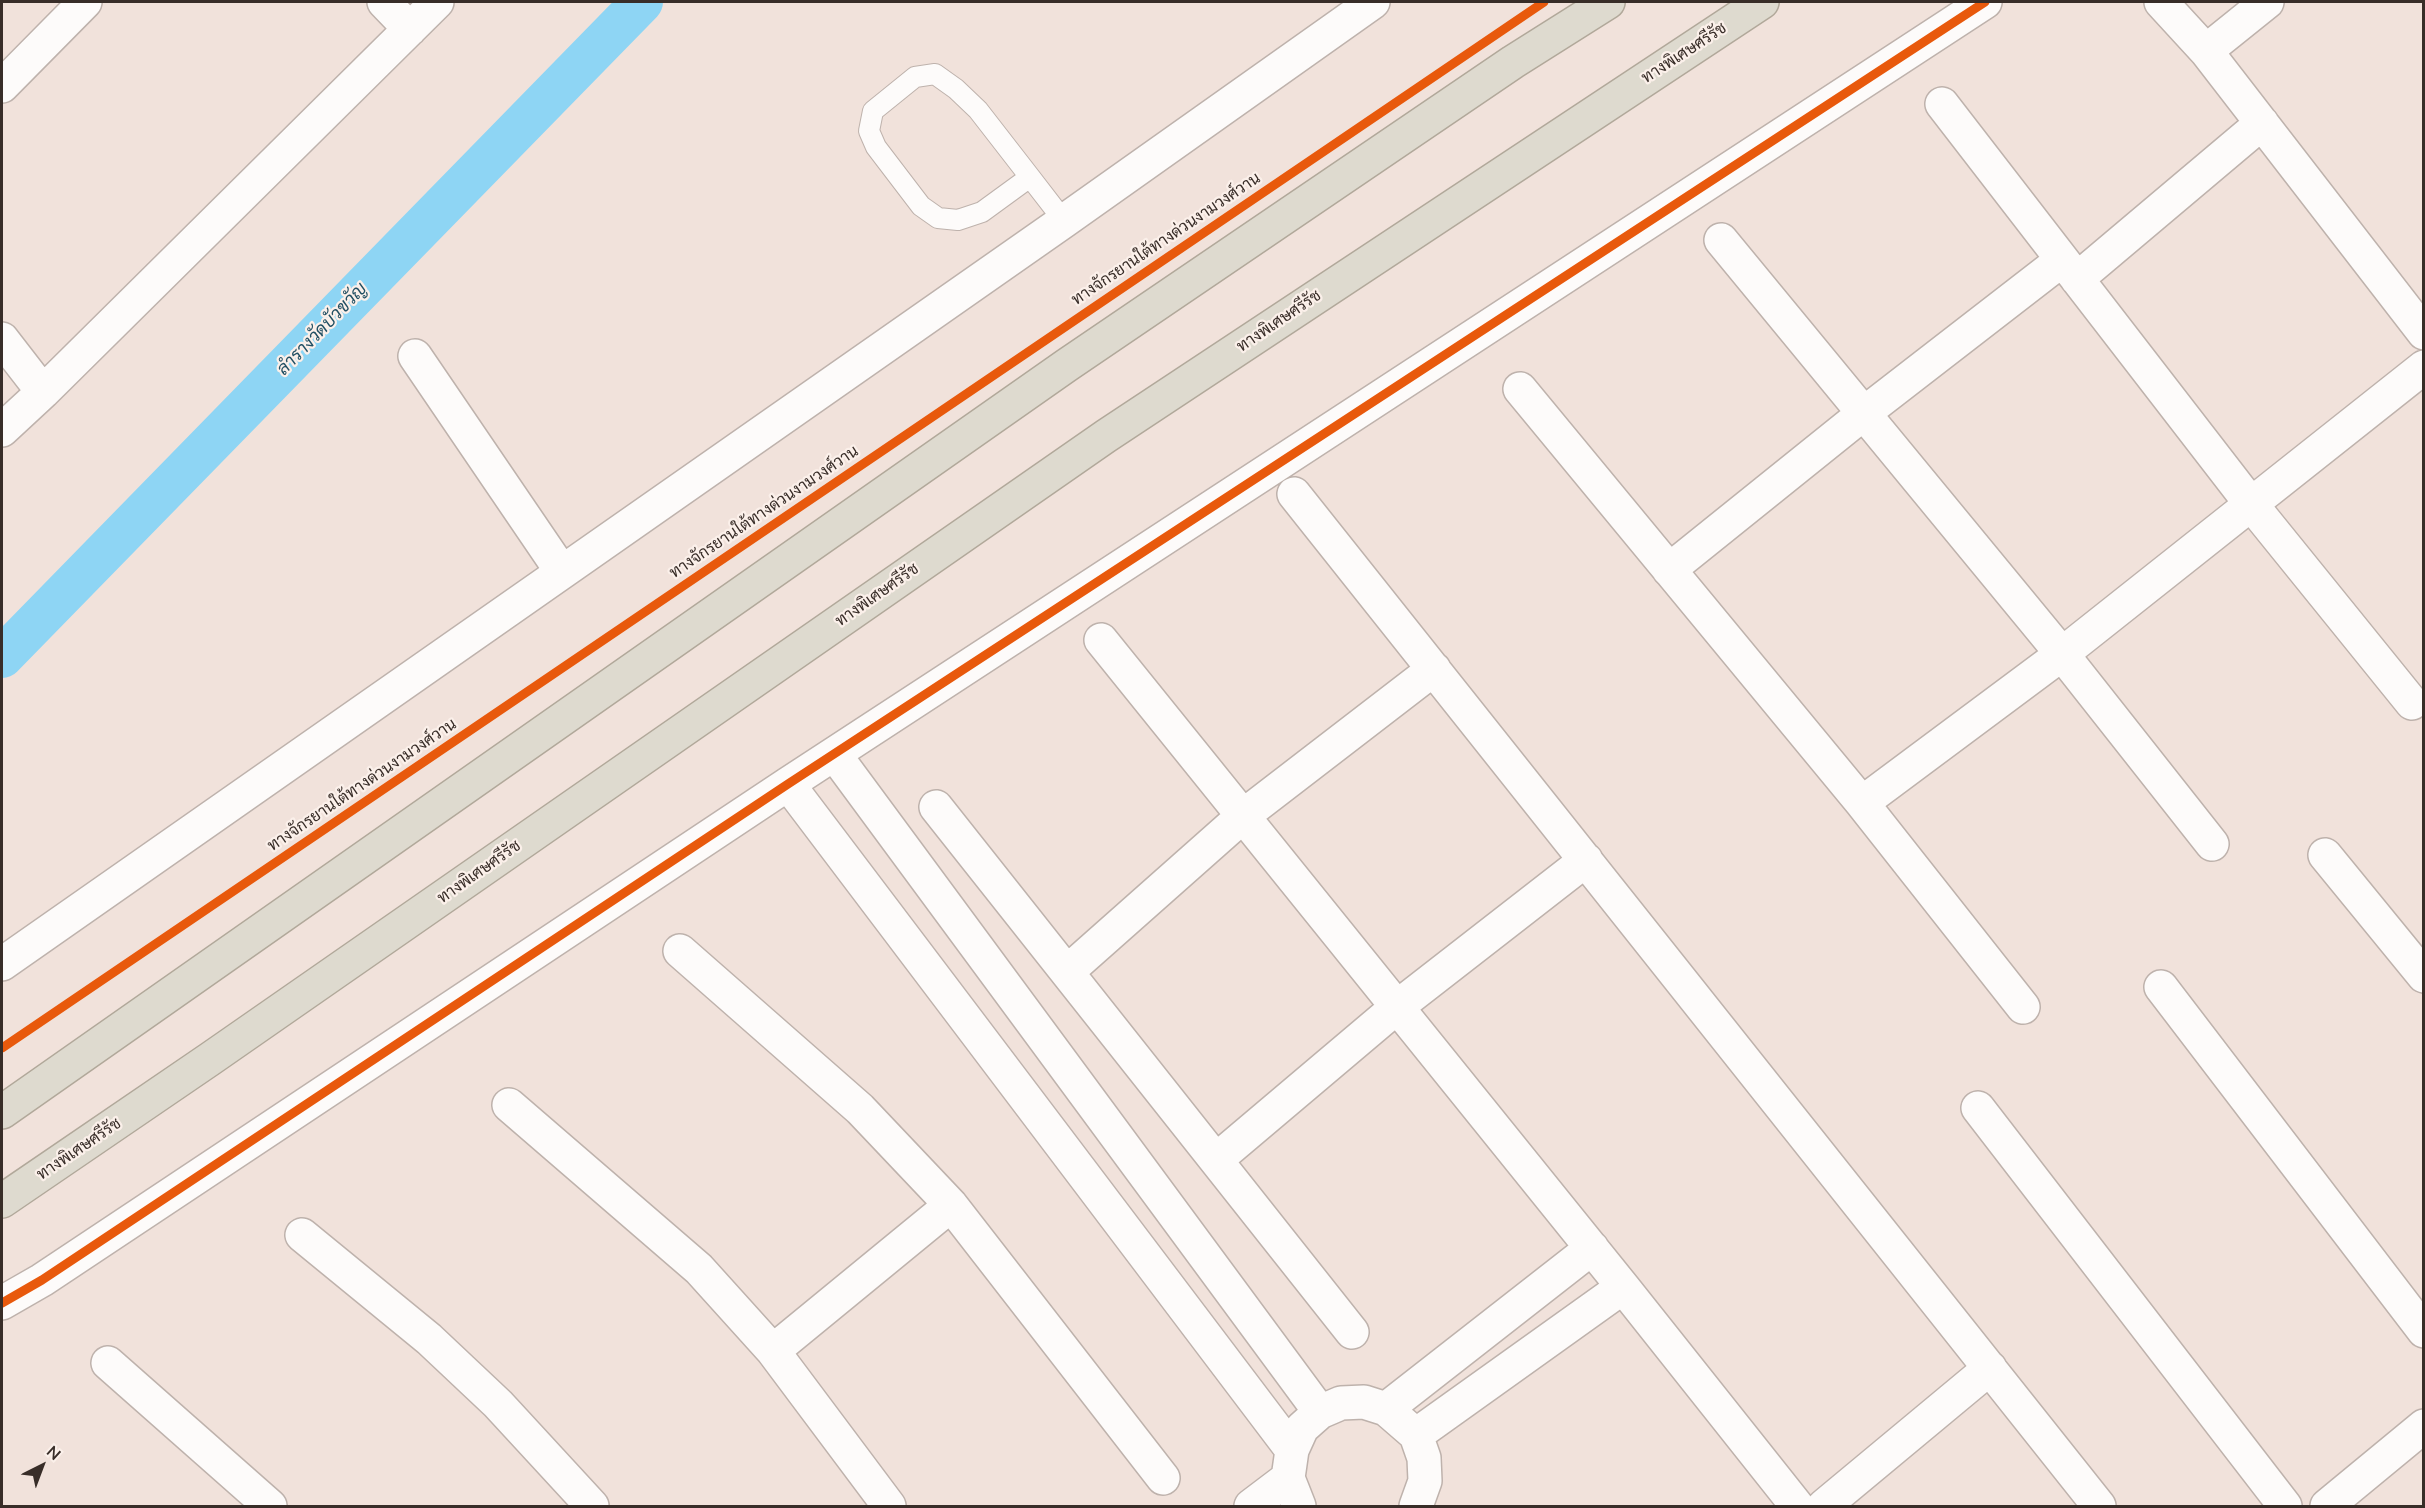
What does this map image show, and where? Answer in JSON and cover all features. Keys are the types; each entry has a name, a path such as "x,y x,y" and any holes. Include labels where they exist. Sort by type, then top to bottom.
{"highway":[{"path":"2,1112 1067,365 1513,62 1608,2"},
{"name":"ทางพิเศษศรีรัช","path":"2,1201 1106,436 1762,2"}],"street":[{"path":"2,86 85,2"},
{"path":"384,2 410,29"},
{"path":"2,430 437,2"},
{"path":"2,963 1064,221 1373,2"},
{"path":"2,1304 405,1041 788,784 1985,2"},
{"path":"2161,2 2206,51 2424,333"},
{"path":"2206,51 2266,2"},
{"path":"1942,104 2251,504 2412,703"},
{"path":"1670,570 1863,414 2069,269 2262,123"},
{"path":"1721,240 2062,654 2212,844"},
{"path":"2,339 43,392"},
{"path":"415,356 562,572"},
{"path":"1862,803 2062,654 2424,367"},
{"path":"1520,389 1862,803 2023,1007"},
{"path":"1294,495 2099,1506"},
{"path":"1101,640 1592,1248 1797,1506"},
{"path":"1067,972 1243,816 1434,669"},
{"path":"835,755 1320,1412"},
{"path":"788,784 1293,1478"},
{"path":"936,807 1352,1332"},
{"path":"2325,855 2424,976"},
{"path":"1216,1160 1397,1007 1586,860"},
{"path":"680,951 860,1109 951,1205 1163,1478"},
{"path":"2161,987 2424,1331"},
{"path":"509,1105 699,1269 773,1351 889,1506"},
{"path":"1978,1108 2285,1506"},
{"path":"773,1351 951,1205"},
{"path":"302,1235 429,1340 498,1404 592,1506"},
{"path":"1386,1409 1592,1248"},
{"path":"1416,1435 1623,1287"},
{"path":"108,1363 270,1506"},
{"path":"1824,1506 1990,1368"},
{"path":"1251,1506 1293,1478 1302,1428 1320,1412 1341,1403 1364,1402 1386,1409 1416,1435 1424,1458 1425,1481 1417,1506"},
{"path":"2327,1506 2424,1426"}],"lane":[{"path":"1030,177 982,212 958,220 938,219 921,206 876,147 869,131 873,111 915,77 935,74 956,89 978,110 1030,177 1064,221"}],"waterway":[{"name":"ลำรางวัดบัวขวัญ","path":"2,657 642,2"}],"cycle path":[{"name":"ทางจักรยานใต้ทางด่วนงามวงศ์วาน","path":"2,1048 1544,2"},
{"path":"2,1303 42,1280 788,784 1985,2"}]}
